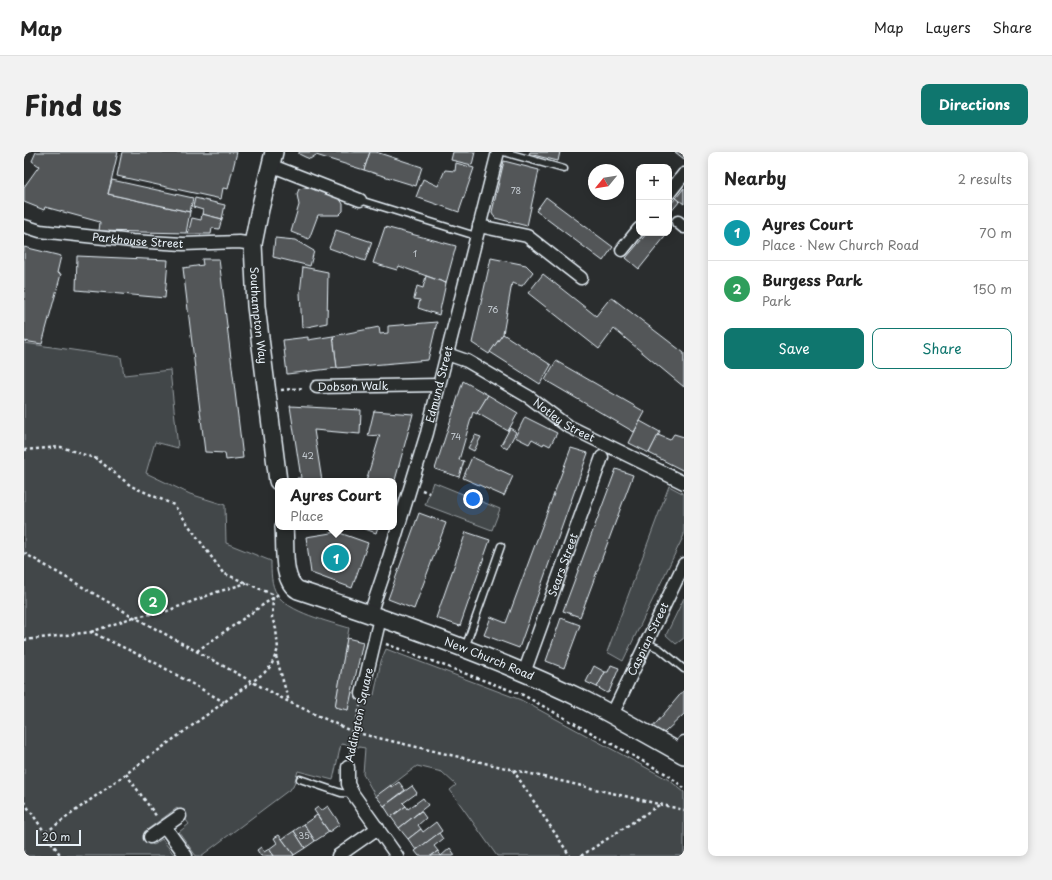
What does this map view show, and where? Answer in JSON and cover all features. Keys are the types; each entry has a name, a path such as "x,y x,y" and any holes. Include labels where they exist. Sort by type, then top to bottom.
{"main road":[{"name":"Southampton Way","path":"272,159 253,244 256,306 278,478"},
{"path":"284,530 286,567 291,586"},
{"name":"New Church Road","path":"291,586 298,590 465,649 524,673 682,750"}],"street":[{"name":"Edmund Street","path":"375,616 439,385 498,152"},
{"path":"272,159 360,200"},
{"path":"672,189 684,174"},
{"name":"Parkhouse Street","path":"24,226 40,231 132,240 183,244 239,242 253,244"},
{"path":"477,231 527,236 581,278"},
{"path":"622,250 636,233"},
{"name":"Notley Street","path":"447,354 467,361 529,397 566,425 684,483"},
{"name":"Dobson Walk","path":"317,387 439,385"},
{"name":"Sears Street","path":"524,673 602,457"},
{"name":"Caspian Street","path":"612,715 684,564"},
{"name":"Addington Square","path":"362,694 375,616"},
{"name":"Addington Square","path":"348,767 348,784 353,794 397,856"},
{"path":"150,837 180,816"},
{"path":"165,827 186,856"},
{"path":"338,856 378,828"}],"lane":[{"path":"504,152 564,169"},
{"path":"360,200 477,231"},
{"path":"465,649 501,546"},
{"path":"647,643 660,649 684,670"},
{"path":"300,779 341,793 353,794"}],"path":[{"name":"Dobson Walk","path":"267,391 317,387"},
{"path":"24,450 61,447 97,459 132,486 174,505 223,573 272,594 272,618 278,639 276,656 289,702"},
{"path":"24,553 134,617 252,682 289,702 353,732 684,810"},
{"path":"24,640 91,632 134,617 167,611 217,592 248,583"},
{"path":"197,651 291,586"},
{"path":"91,632 152,661 224,702"},
{"path":"386,644 523,695 668,775 684,788"},
{"path":"45,833 264,673 276,656"},
{"name":"Addington Square","path":"348,767 353,732 362,694"},
{"path":"513,770 570,856"},
{"path":"126,774 165,827"},
{"path":"24,802 61,856"},
{"path":"581,856 660,805"}],"shaded area":[{"path":"24,343 121,357 124,375 170,370 178,448 155,442 146,473 190,494 225,505 226,543 271,561 272,583 277,594 282,600 290,606 310,616 349,628 335,707 348,710 351,693 357,691 374,695 381,661 386,649 521,700 669,780 684,792 684,856 497,856 450,790 456,785 442,772 417,766 376,797 363,774 365,748 341,744 333,780 298,771 293,787 201,856 196,856 179,832 189,824 177,808 144,832 153,845 162,839 175,856 24,856"},
{"path":"433,482 500,509 492,530 425,505"},
{"path":"669,486 684,494 684,535 623,661 607,652"},
{"path":"684,598 684,638 676,644 666,635"}],"building":[{"path":"36,152 118,152 108,194 190,212 186,233 99,231 100,222 45,207 44,210 24,202 24,187 39,166 32,161"},
{"path":"122,152 237,152 228,189 223,188 221,199 117,176"},
{"path":"299,152 370,152 364,170 316,155 310,159 299,154"},
{"path":"370,152 376,152 422,167 416,186 364,170"},
{"path":"453,152 475,152 472,165 451,160"},
{"path":"530,152 560,152 558,161 529,154"},
{"path":"675,152 684,152 684,159"},
{"path":"504,161 539,170 527,226 495,218 492,212"},
{"path":"456,163 474,168 459,212 416,197 423,179 438,186 445,170 455,171"},
{"path":"112,180 193,198 190,212 108,194"},
{"path":"315,186 337,194 343,204 343,211 339,215 318,215 309,239 291,232 299,205 297,194 299,189"},
{"path":"684,188 684,204 676,198"},
{"path":"546,197 613,247 603,261 536,211"},
{"path":"195,198 225,205 222,219 202,214 203,210 193,207"},
{"path":"676,198 680,201 672,210 672,203"},
{"path":"202,214 222,219 219,229 212,228 211,234 188,234 192,218 201,220"},
{"path":"385,227 456,246 446,283 399,266 397,270 373,263"},
{"path":"336,230 372,242 365,261 329,248"},
{"path":"644,236 666,236 639,269 626,258"},
{"path":"275,238 295,240 314,251 310,266 273,257"},
{"path":"24,247 61,256 57,273 61,274 42,344 24,341"},
{"path":"77,256 168,260 165,298 76,290"},
{"path":"491,258 526,265 533,272 522,286 512,283 503,334 489,354 472,343"},
{"path":"202,259 219,259 243,458 226,460 225,453 205,452 183,268 203,265"},
{"path":"303,267 328,272 327,323 302,328 300,293"},
{"path":"543,274 596,316 611,297 684,353 684,387 614,329 599,349 528,293"},
{"path":"426,276 446,283 439,315 418,308 420,300 414,299 417,286 423,288"},
{"path":"437,322 428,360 337,368 333,336 379,327 380,334 388,333 388,326"},
{"path":"503,334 551,365 540,384 490,352"},
{"path":"333,336 337,368 287,374 283,340 308,337 308,340"},
{"path":"556,361 645,412 634,432 545,380"},
{"path":"463,381 488,395 477,414 473,412 459,460 464,461 459,477 435,469"},
{"path":"488,395 518,413 508,431 477,413"},
{"path":"290,406 361,410 360,434 314,430 322,478 301,478"},
{"path":"374,411 413,414 396,478 367,478 380,435 368,436"},
{"path":"525,417 557,433 550,446 544,443 543,445 532,439 529,444 515,437"},
{"path":"640,421 660,432 649,453 629,443"},
{"path":"510,428 516,432 507,449 501,445"},
{"path":"674,434 684,437 684,471 649,453 658,435 670,440"},
{"path":"475,435 481,437 474,451 468,448"},
{"path":"571,448 588,453 519,648 484,635 491,617 506,623"},
{"path":"472,457 513,476 504,496 463,478"},
{"path":"616,469 633,475 580,617 563,611"},
{"path":"419,513 446,523 414,609 388,599"},
{"path":"368,530 377,530 376,533"},
{"path":"337,532 368,543 352,588 311,573 306,537"},
{"path":"466,532 490,540 460,626 436,618"},
{"path":"561,618 580,625 564,668 546,661"},
{"path":"347,638 363,642 348,710 335,707"},
{"path":"611,665 619,668 609,692 607,693 597,687 605,672 608,672"},
{"path":"594,666 605,672 597,687 586,682"},
{"path":"684,690 684,714 661,734 652,728"},
{"path":"399,782 405,790 384,806 376,796 391,785 392,787"},
{"path":"412,786 417,793 403,803 406,806 391,817 384,806"},
{"path":"423,798 428,805 399,828 391,817 406,806 408,809"},
{"path":"328,806 340,824 329,832 314,810 318,807 321,811"},
{"path":"421,811 426,818 418,825 421,829 408,839 399,828"},
{"path":"317,815 329,832 315,841 304,824"},
{"path":"436,822 442,831 416,850 408,839 421,829 423,832"},
{"path":"304,824 315,841 305,848 294,831"},
{"path":"294,831 305,848 294,855 282,839"},
{"path":"439,833 443,839 434,846 438,851 431,856 419,856 415,851"},
{"path":"279,835 294,855 293,856 274,856 269,849 277,843 274,838"},
{"path":"261,847 264,852 269,849 274,856 261,856 257,850"},
{"path":"450,848 455,855 453,856 441,856"},
{"path":"438,851 441,856 431,856"}],"place":[{"name":"Ayres Court","path":"336,558"},
{"name":"Burgess Park","path":"153,601"}]}
